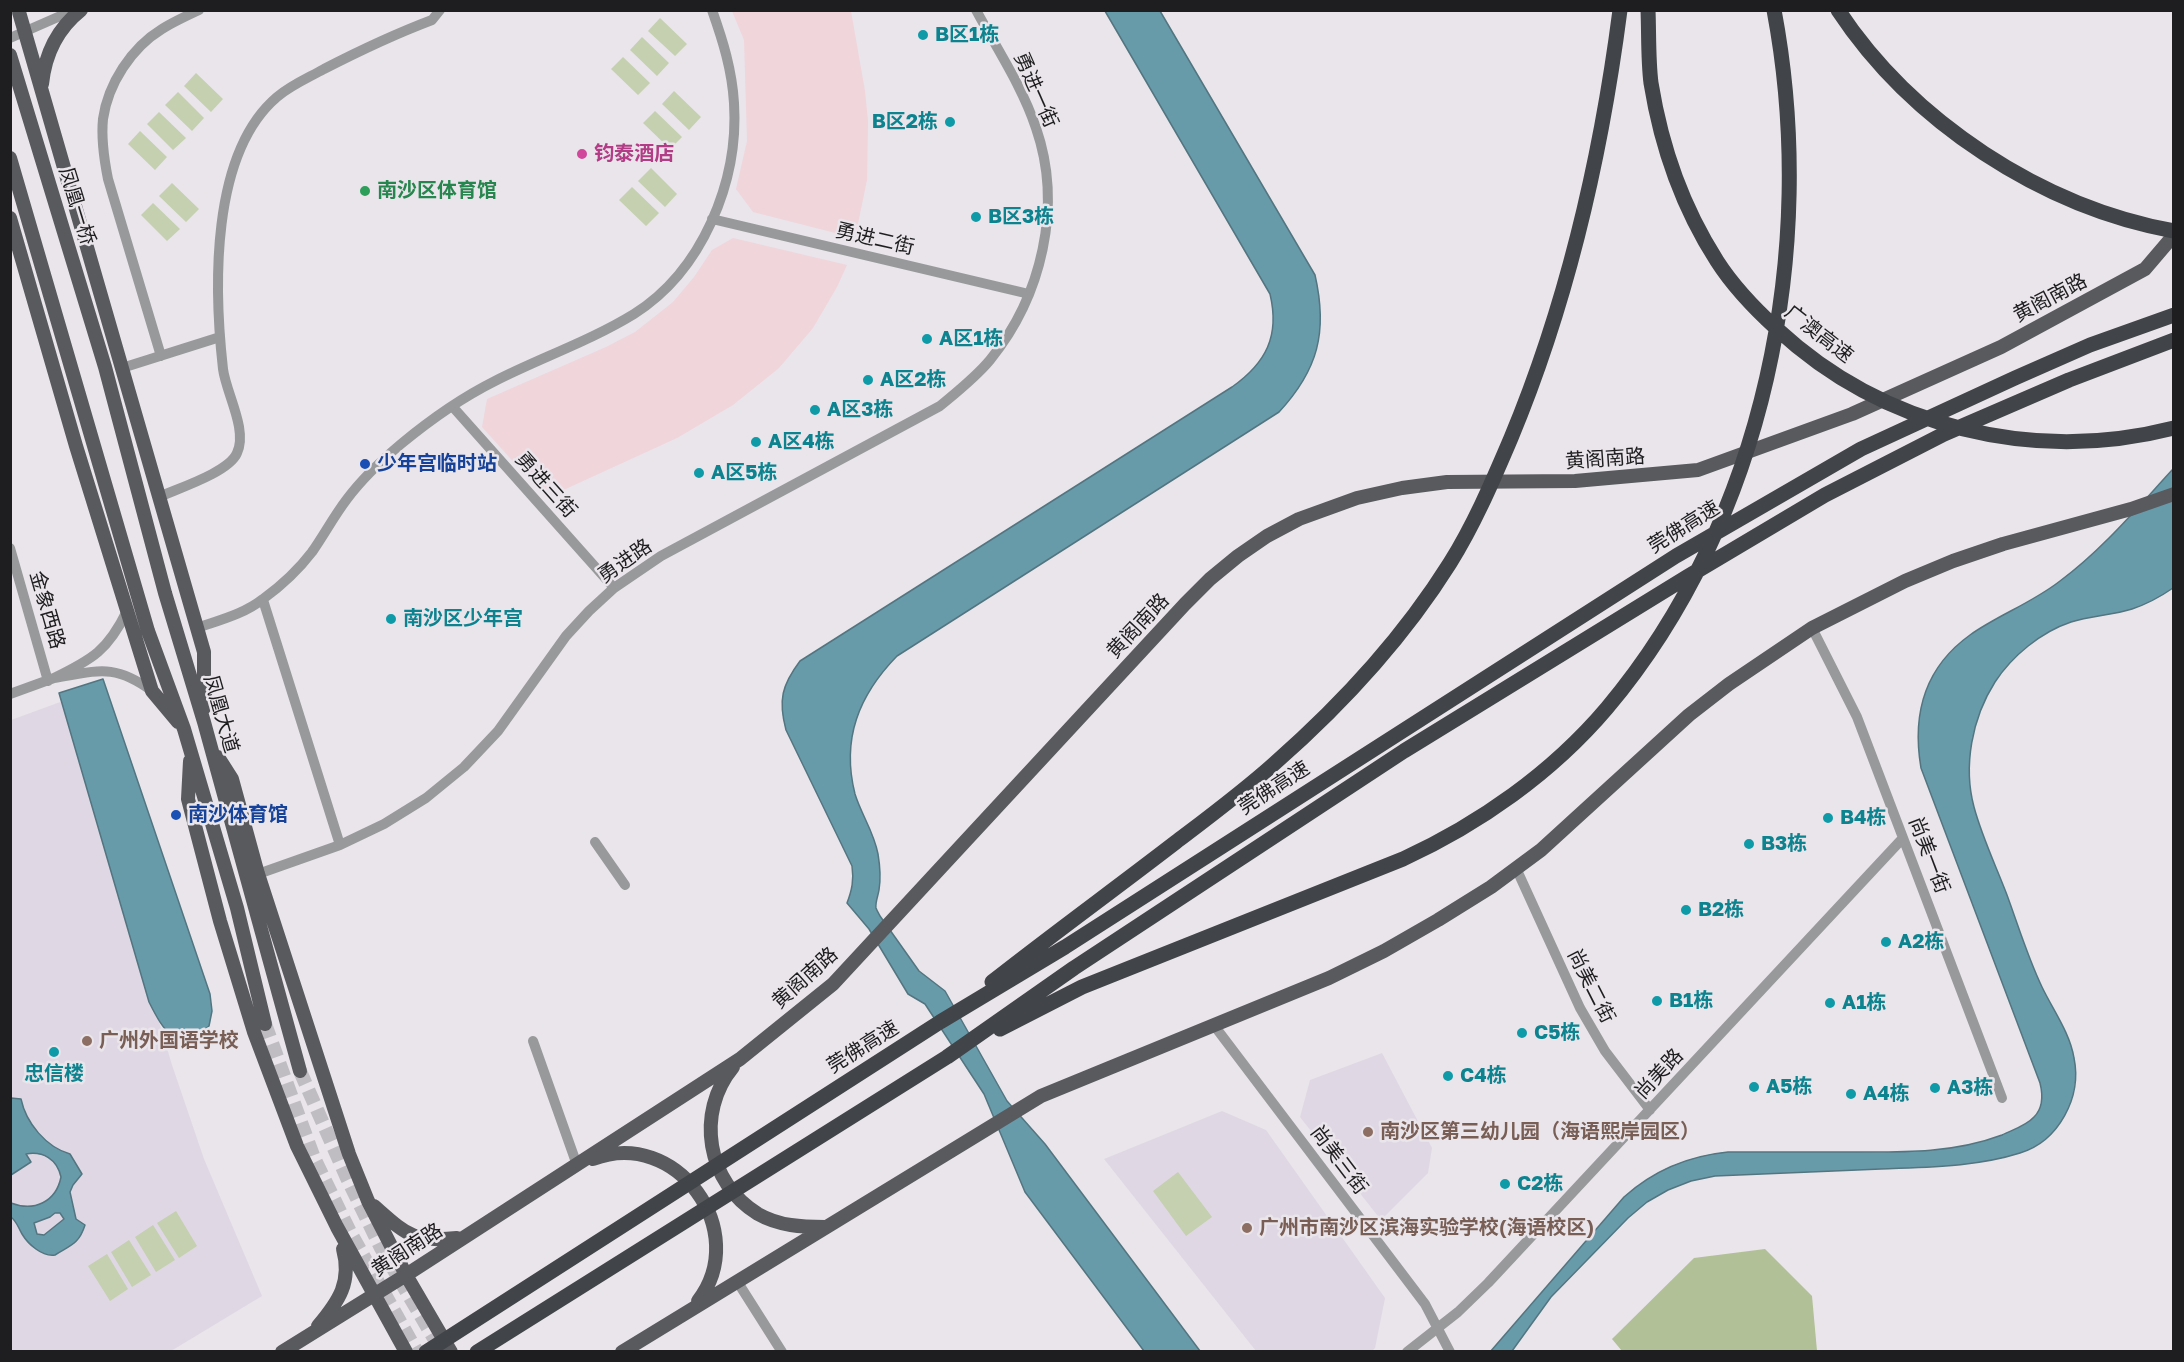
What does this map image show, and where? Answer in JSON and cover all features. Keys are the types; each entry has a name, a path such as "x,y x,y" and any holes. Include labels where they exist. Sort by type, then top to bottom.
{"highway":[{"path":"940,1022 1275,764 1333,708 1372,666 1426,599 1473,522 1501,462 1520,418 1555,318 1589,193 1605,117 1620,10"},
{"name":"广澳高速","path":"1648,10 1651,81 1659,126 1671,164 1688,204 1718,262 1744,296 1793,343 1856,387 1892,406 1989,435 2076,442 2116,439 2174,428"},
{"path":"947,1057 1082,987 1403,859 1439,842 1517,792 1584,732 1634,674 1665,629 1724,514 1743,462 1775,341 1784,285 1787,241 1788,148 1781,48 1774,10"},
{"path":"1838,10 1866,47 1917,101 1972,145 2034,182 2081,204 2174,233"},
{"name":"莞佛高速","path":"426,1352 940,1022 1065,947 1676,556 1860,448 2079,350 2174,315"},
{"name":"莞佛高速","path":"477,1352 947,1057 1074,968 1404,751 1687,577 1825,495 1944,434 2069,380 2174,340"}],"main road":[{"path":"41,89 50,49 60,32 81,10"},
{"path":"17,13 25,32 204,652 204,722"},
{"name":"凤凰一桥","path":"10,55 105,368"},
{"name":"凤凰大道","path":"10,159 148,631 184,729 237,908 265,1024"},
{"path":"10,218 76,446 152,691 184,729"},
{"name":"黄阁南路","path":"282,1352 406,1275 740,1059 832,984 1210,579 1267,536 1314,513 1379,492 1436,483 1575,481 1698,470 1851,414 2001,347 2145,269 2174,233"},
{"name":"凤凰大道","path":"105,368 165,593 204,722 300,1071"},
{"path":"622,1352 1041,1096 1329,978 1384,951 1438,920 1541,850 1689,715 1737,678 1812,628 1905,581 1953,561 2174,494"},
{"path":"210,745 232,780 258,874 349,1154 368,1201 406,1275 451,1352"},
{"path":"190,750 188,799 220,921 251,1021 297,1146 337,1227 406,1352"},
{"path":"740,1059 726,1076 716,1097 710,1119 710,1142 716,1164 726,1184 741,1201 759,1215 780,1223 803,1227 827,1227"},
{"path":"577,1165 600,1156 623,1154 647,1157 669,1166 688,1180 703,1198 712,1220 717,1243 715,1267 707,1289 693,1308"},
{"path":"368,1201 398,1227 418,1238 433,1241 462,1238"},
{"path":"311,1334 334,1305 346,1278 347,1266 337,1227"}],"street":[{"path":"10,38 74,10"},
{"path":"161,356 108,179 103,154 103,122 111,90 134,54 161,29 199,10"},
{"path":"159,497 228,465 237,455 240,436 224,373 218,291 220,237 225,206 231,172 244,142 262,112 278,96 299,82 372,45 432,20 440,10"},
{"path":"197,628 236,615 263,600 298,568 348,498 371,472 423,426 494,381 614,326 655,298 688,262 712,219 728,174 732,151 735,104 727,57 712,10"},
{"name":"勇进一街","path":"976,10 1026,102 1037,130 1044,159 1047,218 1043,247 1029,294"},
{"name":"勇进二街","path":"712,219 1029,294"},
{"name":"勇进路","path":"258,874 340,844 384,824 426,798 464,767 498,731 566,636 614,588 661,556 940,406 966,385 989,360 1010,333 1029,294"},
{"path":"122,368 220,338"},
{"name":"勇进三街","path":"452,406 614,588"},
{"name":"金象西路","path":"10,548 51,679"},
{"path":"263,600 340,844"},
{"path":"10,694 75,668 108,644 127,611"},
{"name":"尚美一街","path":"1812,628 1857,717 2002,1098"},
{"path":"51,679 103,670 122,673 138,680 152,691"},
{"name":"尚美路","path":"1407,1352 1488,1284 1903,838"},
{"path":"595,842 625,885"},
{"name":"尚美二街","path":"1516,868 1580,1008 1605,1051 1650,1110"},
{"name":"尚美三街","path":"1213,1024 1425,1304 1448,1350"},
{"path":"533,1041 577,1165"},
{"path":"738,1281 782,1352"}],"shaded area":[{"path":"732,11 851,11 868,121 867,180 855,238 753,212 736,189 747,141 744,40"},
{"path":"733,238 847,265 813,328 779,368 733,405 677,438 546,498 482,427 487,399 635,332 673,302 694,277 712,250"},
{"name":"广州外国语学校","path":"63,701 172,1065 204,1159 262,1296 171,1351 11,1352 11,720"},
{"name":"南沙区第三幼儿园（海语熙岸园区）","path":"1382,1053 1432,1148 1428,1173 1381,1220 1300,1117 1310,1080"},
{"name":"广州市南沙区滨海实验学校(海语校区)","path":"1222,1111 1266,1130 1385,1298 1375,1348 1371,1352 1256,1351 1104,1159"}],"green space":[{"path":"660,18 687,44 675,56 648,31"},
{"path":"642,37 669,63 657,76 630,50"},
{"path":"623,57 650,83 638,95 611,69"},
{"path":"196,73 223,99 211,112 184,86"},
{"path":"674,91 701,117 689,130 662,104"},
{"path":"178,92 204,118 192,131 165,105"},
{"path":"655,111 682,137 670,149 643,123"},
{"path":"159,112 186,138 173,150 147,124"},
{"path":"140,131 167,157 155,170 128,144"},
{"path":"651,168 677,194 665,207 638,181"},
{"path":"172,183 199,209 186,222 159,196"},
{"path":"632,187 659,213 646,226 619,200"},
{"path":"153,203 180,229 167,241 141,215"},
{"path":"1178,1172 1212,1217 1186,1236 1153,1191"},
{"path":"176,1211 197,1246 179,1258 157,1223"},
{"path":"153,1225 175,1260 156,1272 135,1237"},
{"path":"129,1240 151,1275 132,1287 111,1252"},
{"path":"1765,1249 1812,1296 1817,1351 1622,1351 1612,1339 1694,1258"},
{"path":"107,1254 128,1289 110,1301 88,1266"}],"water":[{"path":"1105,11 1160,11 1315,275 1319,296 1320,332 1311,365 1303,381 1279,412 897,656 872,686 856,719 850,755 851,774 855,794 874,838 878,854 880,881 876,909 880,916 919,971 945,991 1007,1101 1045,1144 1200,1351 1144,1351 1025,1192 984,1094 925,1004 908,994 869,929 847,903 852,885 852,866 786,730 782,710 783,693 800,661 1232,387 1254,368 1268,347 1273,323 1270,294"},
{"path":"2173,469 2173,588 2132,609 2060,626 2028,646 1995,682 1980,711 1972,743 1969,775 1977,818 2032,965 2065,1031 2074,1058 2076,1073 2071,1102 2056,1128 2046,1139 2020,1153 1969,1164 1715,1176 1691,1181 1668,1190 1647,1202 1628,1218 1551,1297 1512,1351 1490,1352 1624,1197 1647,1179 1672,1166 1699,1157 1728,1152 1901,1152 1942,1149 2002,1135 2027,1123 2037,1113 2042,1101 2040,1083 1921,768 1918,730 1920,711 1932,678 1954,648 1970,635 2049,589 2076,569 2119,528"},
{"path":"103,679 210,994 212,1011 209,1026 188,1038 180,1039 166,1030 149,1002 59,693"},
{"path":"11,1098 21,1099 27,1117 38,1133 53,1146 70,1154 82,1174 70,1192 76,1219 85,1225 77,1240 55,1255 45,1254 28,1242 11,1217 11,1203 36,1205 49,1199 54,1193 61,1177 53,1161 43,1155 26,1154 31,1162 11,1175","holes":["60,1213 64,1219 44,1235 37,1234 34,1223"]}],"tunnel":[{"path":"265,1024 314,1158 350,1232 417,1352"},
{"path":"300,1071 381,1248 442,1352"}],"place":[{"name":"B区1栋","path":"923,35"},
{"name":"B区2栋","path":"950,122"},
{"name":"钧泰酒店","path":"582,154"},
{"name":"南沙区体育馆","path":"365,191"},
{"name":"B区3栋","path":"976,217"},
{"name":"A区1栋","path":"927,339"},
{"name":"A区2栋","path":"868,380"},
{"name":"A区3栋","path":"815,410"},
{"name":"A区4栋","path":"756,442"},
{"name":"少年宫临时站","path":"365,464"},
{"name":"A区5栋","path":"699,473"},
{"name":"南沙区少年宫","path":"391,619"},
{"name":"南沙体育馆","path":"176,815"},
{"name":"B4栋","path":"1828,818"},
{"name":"B3栋","path":"1749,844"},
{"name":"B2栋","path":"1686,910"},
{"name":"A2栋","path":"1886,942"},
{"name":"B1栋","path":"1657,1001"},
{"name":"A1栋","path":"1830,1003"},
{"name":"C5栋","path":"1522,1033"},
{"name":"广州外国语学校","path":"87,1041"},
{"name":"忠信楼","path":"54,1052"},
{"name":"C4栋","path":"1448,1076"},
{"name":"A5栋","path":"1754,1087"},
{"name":"A3栋","path":"1935,1088"},
{"name":"A4栋","path":"1851,1094"},
{"name":"南沙区第三幼儿园（海语熙岸园区）","path":"1368,1132"},
{"name":"C2栋","path":"1505,1184"},
{"name":"广州市南沙区滨海实验学校(海语校区)","path":"1247,1228"}]}
